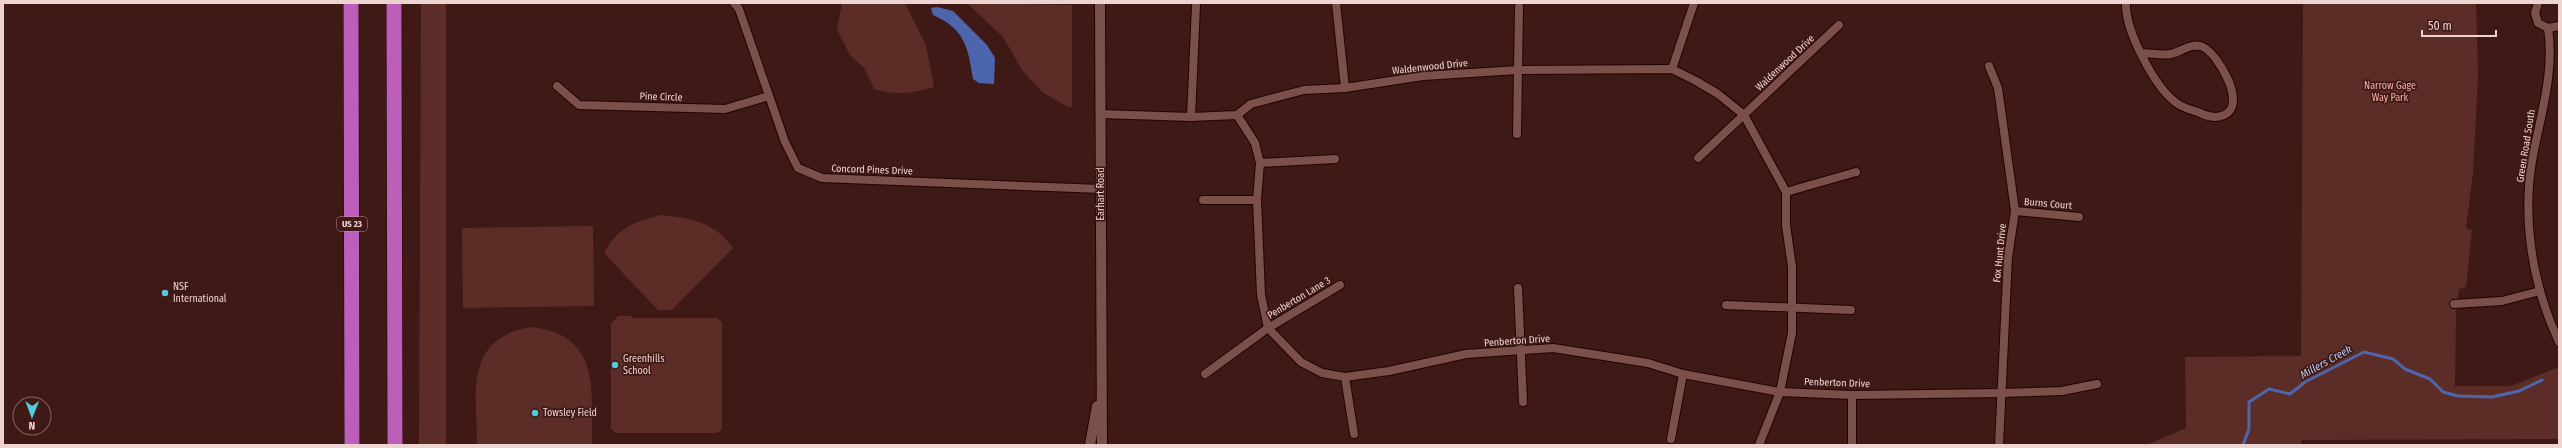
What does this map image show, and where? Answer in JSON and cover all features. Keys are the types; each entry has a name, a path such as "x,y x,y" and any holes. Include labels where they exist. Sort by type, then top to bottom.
{"highway":[{"name":"US 23","path":"351,3 352,445"},
{"path":"394,3 395,445"}],"street":[{"name":"Concord Pines Drive","path":"734,3 739,9 785,142 798,168 822,178 1101,189"},
{"name":"Earhart Road","path":"1100,3 1100,385 1102,445"},
{"path":"1336,3 1345,88"},
{"path":"1672,69 1694,3"},
{"path":"2126,3 2129,26 2141,53 2161,86 2178,104 2206,116 2222,116 2229,113 2234,105 2235,97 2231,86 2214,58 2203,47 2194,46 2169,55 2141,53"},
{"path":"2538,3 2535,13 2536,18 2543,27 2548,28 2559,26"},
{"path":"1191,117 1196,6"},
{"path":"1517,134 1519,7"},
{"name":"Waldenwood Drive","path":"1698,158 1839,25"},
{"name":"Green Road South","path":"2548,28 2549,73 2530,184 2530,228 2540,291 2559,342"},
{"name":"Fox Hunt Drive","path":"1989,66 1998,88 2015,211 2008,258 2001,393 2002,423 1999,445"},
{"name":"Waldenwood Drive","path":"1237,115 1251,104 1304,90 1345,88 1423,76 1518,70 1672,69 1718,94 1744,115 1786,192 1793,308 1792,333 1780,392 1759,445"},
{"name":"Pine Circle","path":"557,86 580,105 725,109 769,96"},
{"path":"1101,114 1191,117 1237,115 1255,143 1260,163 1257,200 1261,295 1268,328"},
{"path":"1260,163 1335,159"},
{"path":"1786,192 1856,172"},
{"path":"1203,200 1257,200"},
{"name":"Burns Court","path":"2015,211 2079,217"},
{"name":"Penberton Lane 3","path":"1205,374 1268,328 1340,285"},
{"path":"1518,288 1523,402"},
{"path":"2454,304 2502,301 2540,291"},
{"path":"1726,305 1851,310"},
{"name":"Penberton Drive","path":"1268,328 1301,362 1322,373 1345,377 1389,371 1466,354 1520,349 1553,348 1587,352 1648,363 1683,374 1780,392 1852,395 2001,393 2062,391 2097,384"},
{"path":"1671,439 1683,374"},
{"path":"1345,377 1354,434"},
{"name":"Earhart Road","path":"1090,445 1100,385"},
{"path":"1852,395 1852,445"}],"green space":[{"path":"421,3 446,3 446,445 419,445"},
{"path":"842,3 905,3 926,45 934,87 904,93 874,89 865,69 850,55 837,30"},
{"path":"967,3 1072,5 1072,107 1068,107 1042,92 1022,70 1003,37"},
{"name":"Narrow Gage Way Park","path":"2303,3 2476,3 2478,75 2473,173 2466,228 2472,230 2466,287 2459,289 2456,315 2455,386 2511,386 2559,367 2559,439 2301,440 2301,445 2146,445 2186,428 2185,357 2301,356"},
{"path":"660,215 692,220 710,227 726,239 733,248 672,310 658,310 604,253 621,231 634,223"},
{"path":"593,226 594,306 463,308 462,228"},
{"path":"618,316 631,316 633,318 716,318 722,322 722,429 717,433 615,433 611,428 611,324"},
{"path":"529,327 552,332 569,340 581,352 588,368 591,385 592,445 477,445 476,389 478,372 484,357 493,344 508,334"}],"water":[{"path":"937,7 953,11 987,45 995,58 994,84 979,83 973,79 967,48 963,40 952,26 933,15 931,8"}],"waterway":[{"name":"Millers Creek","path":"2243,445 2249,429 2249,402 2269,389 2290,394 2305,382 2364,352 2393,359 2405,369 2430,379 2443,392 2458,396 2492,397 2519,391 2542,380"}],"place":[{"name":"NSF International","path":"165,293"},
{"name":"Greenhills School","path":"615,365"},
{"name":"Towsley Field","path":"535,413"}]}
